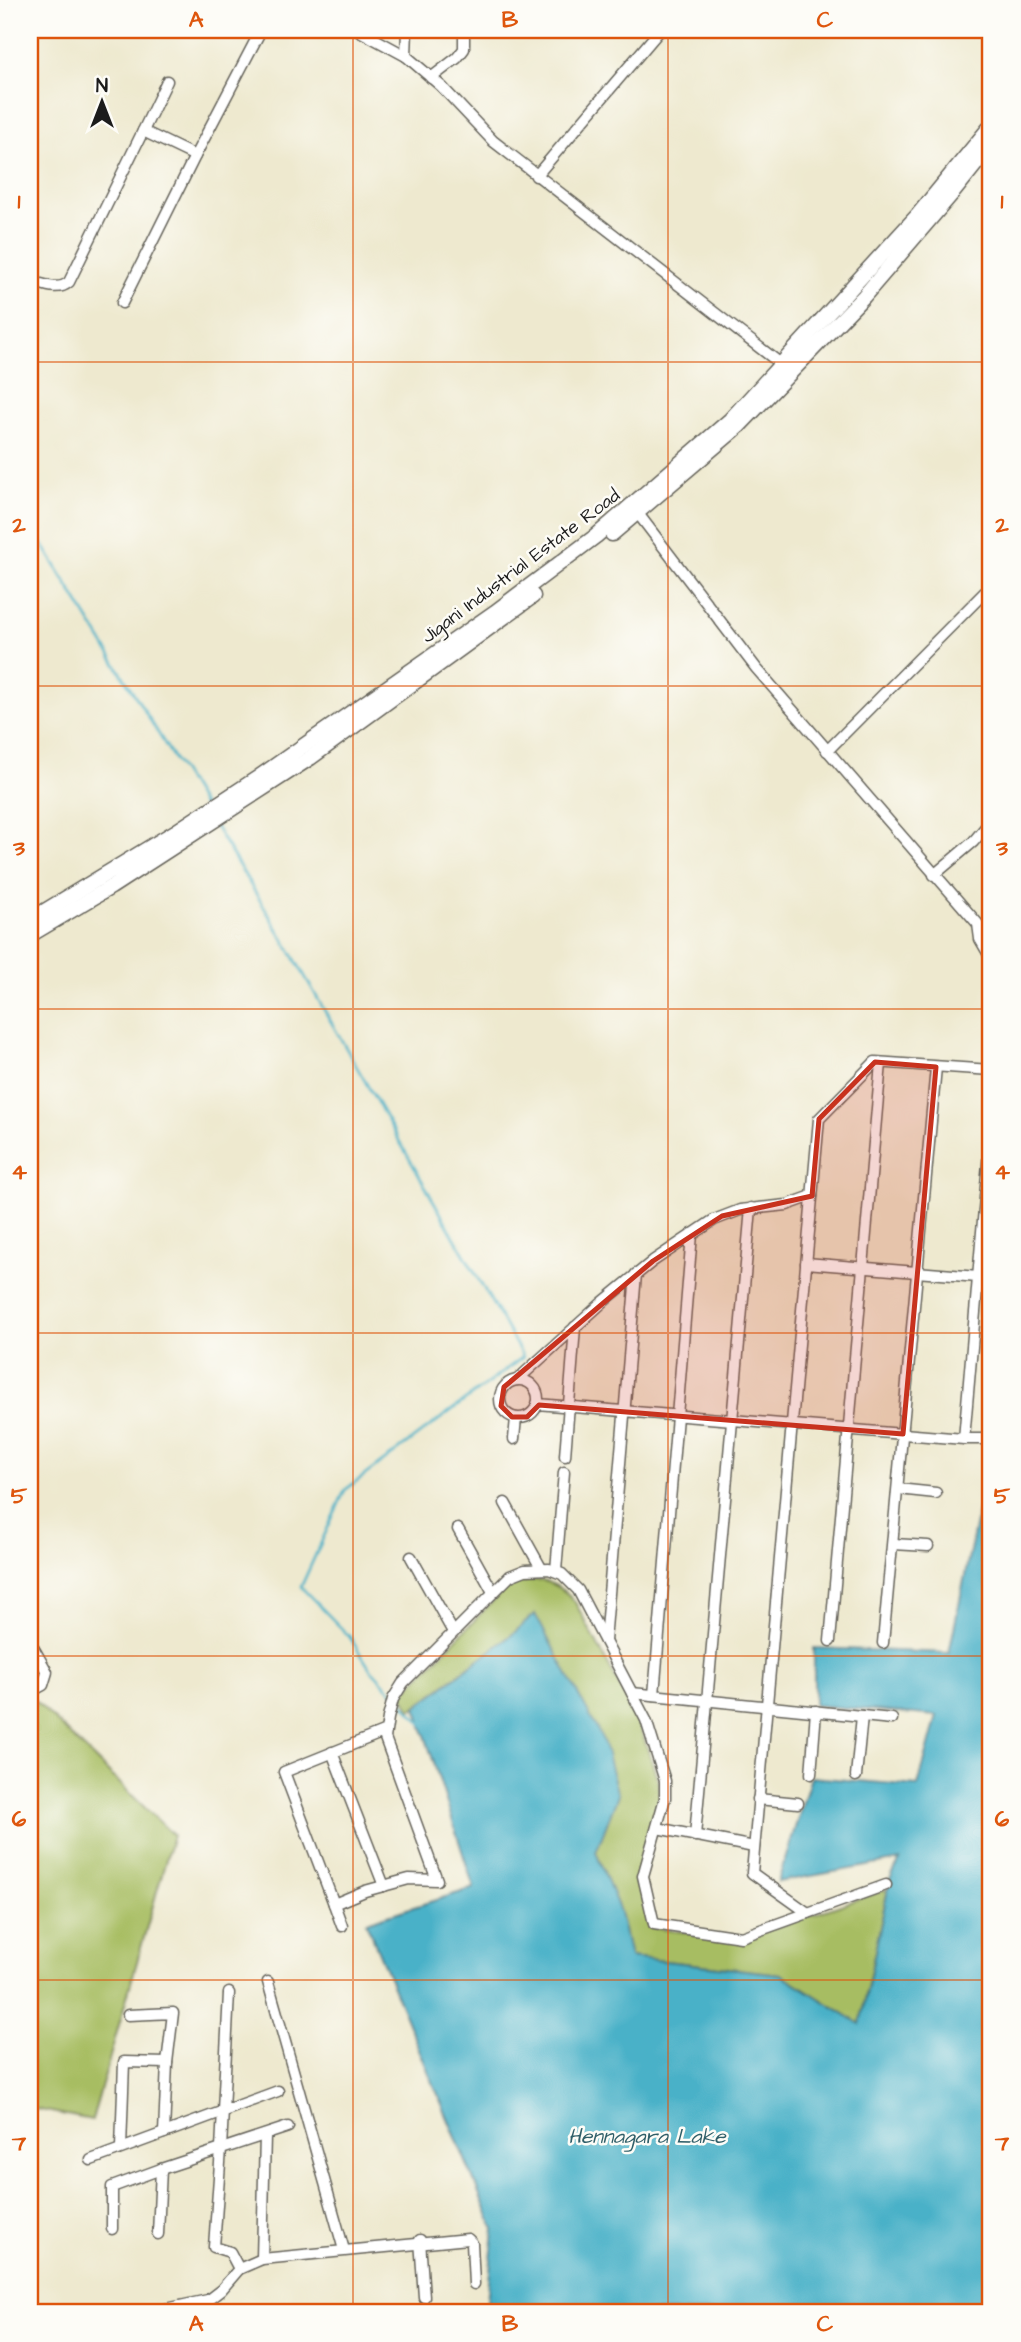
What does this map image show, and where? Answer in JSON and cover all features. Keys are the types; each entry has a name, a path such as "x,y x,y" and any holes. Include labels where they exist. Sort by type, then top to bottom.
{"main road":[{"name":"Jigani Industrial Estate Road","path":"786,368 991,126"},
{"name":"Jigani Industrial Estate Road","path":"30,935 111,887 634,509 864,296 991,145"},
{"name":"Jigani Industrial Estate Road","path":"30,920 209,816"}],"street":[{"path":"122,303 261,30"},
{"path":"358,30 407,56 441,86 493,141 786,368"},
{"path":"407,30 407,56"},
{"path":"431,78 464,50 464,30"},
{"path":"536,176 660,30"},
{"path":"30,281 55,287 69,282 167,81"},
{"path":"143,131 195,156"},
{"path":"634,509 756,668 978,924 980,939 991,958"},
{"path":"827,751 991,586"},
{"path":"934,876 973,842 991,821"},
{"path":"808,1913 752,1872 818,1119 875,1062 991,1070"},
{"path":"830,1641 881,1063"},
{"path":"883,1643 936,1067"},
{"path":"964,1439 991,1128"},
{"path":"517,1380 534,1387 538,1396 537,1404 527,1417 516,1418 507,1414 500,1401 504,1387 517,1380 636,1274 722,1216 751,1208 787,1205 812,1196"},
{"path":"695,1836 751,1208"},
{"path":"654,1695 692,1234"},
{"path":"806,1263 978,1278"},
{"path":"605,1642 636,1274"},
{"path":"565,1456 575,1327"},
{"path":"537,1404 991,1439"},
{"path":"514,1439 516,1418"},
{"path":"556,1571 564,1472"},
{"path":"898,1489 936,1493"},
{"path":"505,1503 541,1568"},
{"path":"458,1529 493,1592"},
{"path":"892,1544 928,1546"},
{"path":"411,1557 453,1632"},
{"path":"334,1903 410,1879 437,1880 385,1738 390,1709 403,1683 493,1592 517,1572 541,1568 556,1571 569,1579 578,1590 646,1720 666,1787 666,1798 643,1876 654,1924 741,1937 886,1885"},
{"path":"30,1642 47,1672 43,1685 30,1692"},
{"path":"632,1693 892,1719"},
{"path":"811,1774 816,1711"},
{"path":"856,1776 862,1716"},
{"path":"342,1926 284,1772 386,1731"},
{"path":"332,1752 384,1886"},
{"path":"758,1799 798,1803"},
{"path":"657,1828 754,1847"},
{"path":"268,1982 344,2250"},
{"path":"229,1993 214,2247 230,2252 239,2269"},
{"path":"128,2015 173,2012 167,2063 164,2133"},
{"path":"121,2148 124,2062 167,2063"},
{"path":"91,2160 278,2091"},
{"path":"112,2229 112,2187 288,2127"},
{"path":"262,2259 265,2135"},
{"path":"158,2234 161,2169"},
{"path":"152,2312 209,2306 239,2269 262,2259 420,2242 471,2241 474,2284"},
{"path":"420,2242 424,2297"}],"highlighted area":[{"path":"875,1062 936,1067 903,1434 539,1405 527,1417 512,1417 501,1406 504,1387 653,1261 722,1216 812,1196 819,1119"}],"green space":[{"path":"545,1581 556,1586 575,1602 638,1721 659,1783 659,1808 638,1871 652,1928 740,1939 888,1889 860,2024 781,1974 630,1957 620,1912 596,1852 618,1795 535,1614 514,1633 411,1710 403,1696 410,1686 504,1590 517,1583"},
{"path":"33,1699 173,1835 92,2120 30,2108 30,1701"}],"water":[{"name":"Hennagara Lake","path":"983,1488 991,1493 991,2312 486,2312 494,2229 366,1922 474,1888 416,1707 535,1614 603,1740 618,1795 596,1852 620,1912 630,1957 781,1974 860,2024 890,1879 900,1860 778,1882 811,1777 918,1786 937,1716 814,1705 814,1648 949,1653"}],"waterway":[{"path":"30,524 204,808"},
{"path":"214,825 283,938 523,1357 345,1490 301,1587 349,1636 369,1667 394,1694"},
{"path":"398,1698 425,1727"}]}
